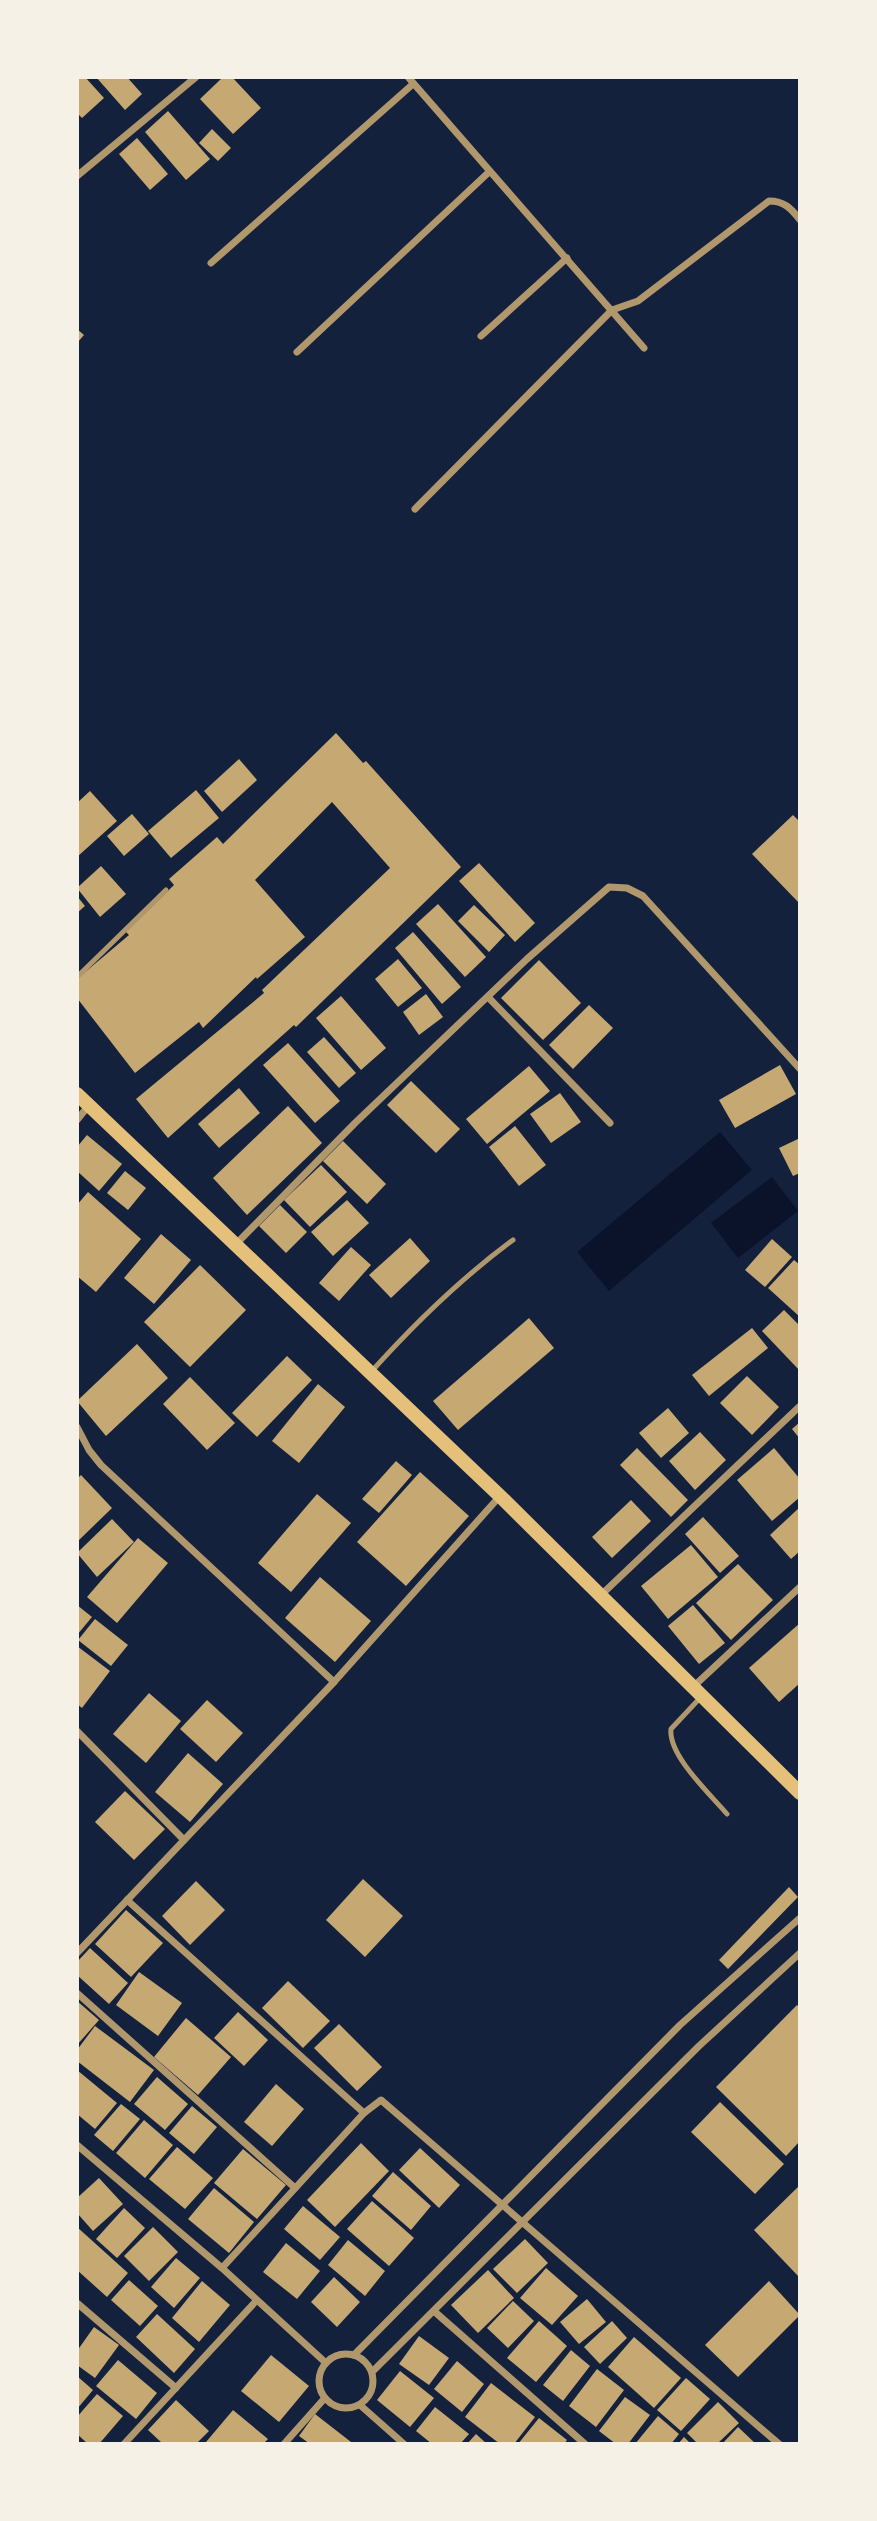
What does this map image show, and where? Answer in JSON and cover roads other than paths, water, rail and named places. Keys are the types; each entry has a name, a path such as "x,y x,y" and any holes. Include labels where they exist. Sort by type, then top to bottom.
{"main road":[{"path":"77,1094 237,1243 369,1374 500,1496 800,1793"}],"street":[{"path":"77,176 196,77"},
{"path":"211,263 411,80 644,348"},
{"path":"297,352 489,172"},
{"path":"415,509 612,310 638,301 769,201 778,201 790,207 800,220"},
{"path":"481,336 567,258"},
{"path":"237,1243 355,1123 609,887 627,888 643,896 800,1069"},
{"path":"488,997 610,1123"},
{"path":"77,1120 89,1105"},
{"path":"601,1595 800,1406"},
{"path":"77,1427 89,1450 101,1465 334,1682"},
{"path":"77,1953 334,1682 500,1496"},
{"path":"698,1691 800,1587"},
{"path":"77,1731 184,1840"},
{"path":"127,1900 364,2113"},
{"path":"354,2355 500,2204 680,2025 800,1918"},
{"path":"324,2399 345,2409 360,2405 370,2394 372,2372 699,2046 800,1954"},
{"path":"77,1993 294,2187"},
{"path":"222,2268 364,2113 376,2102 385,2101 521,2223 779,2444"},
{"path":"77,2145 222,2268 326,2362"},
{"path":"124,2444 256,2301"},
{"path":"77,2303 176,2388"},
{"path":"435,2312 585,2444"},
{"path":"324,2399 319,2376 326,2362 339,2355 354,2355 362,2359 372,2372"},
{"path":"284,2444 324,2399"},
{"path":"360,2405 404,2444"}],"lane":[{"path":"77,976 166,890"},
{"path":"369,1374 424,1314 470,1272 513,1240"},
{"path":"698,1691 671,1729 670,1735 679,1756 727,1814"}],"water":[{"path":"720,1132 752,1170 609,1291 577,1252"},
{"path":"772,1177 798,1211 738,1258 711,1223"}]}
